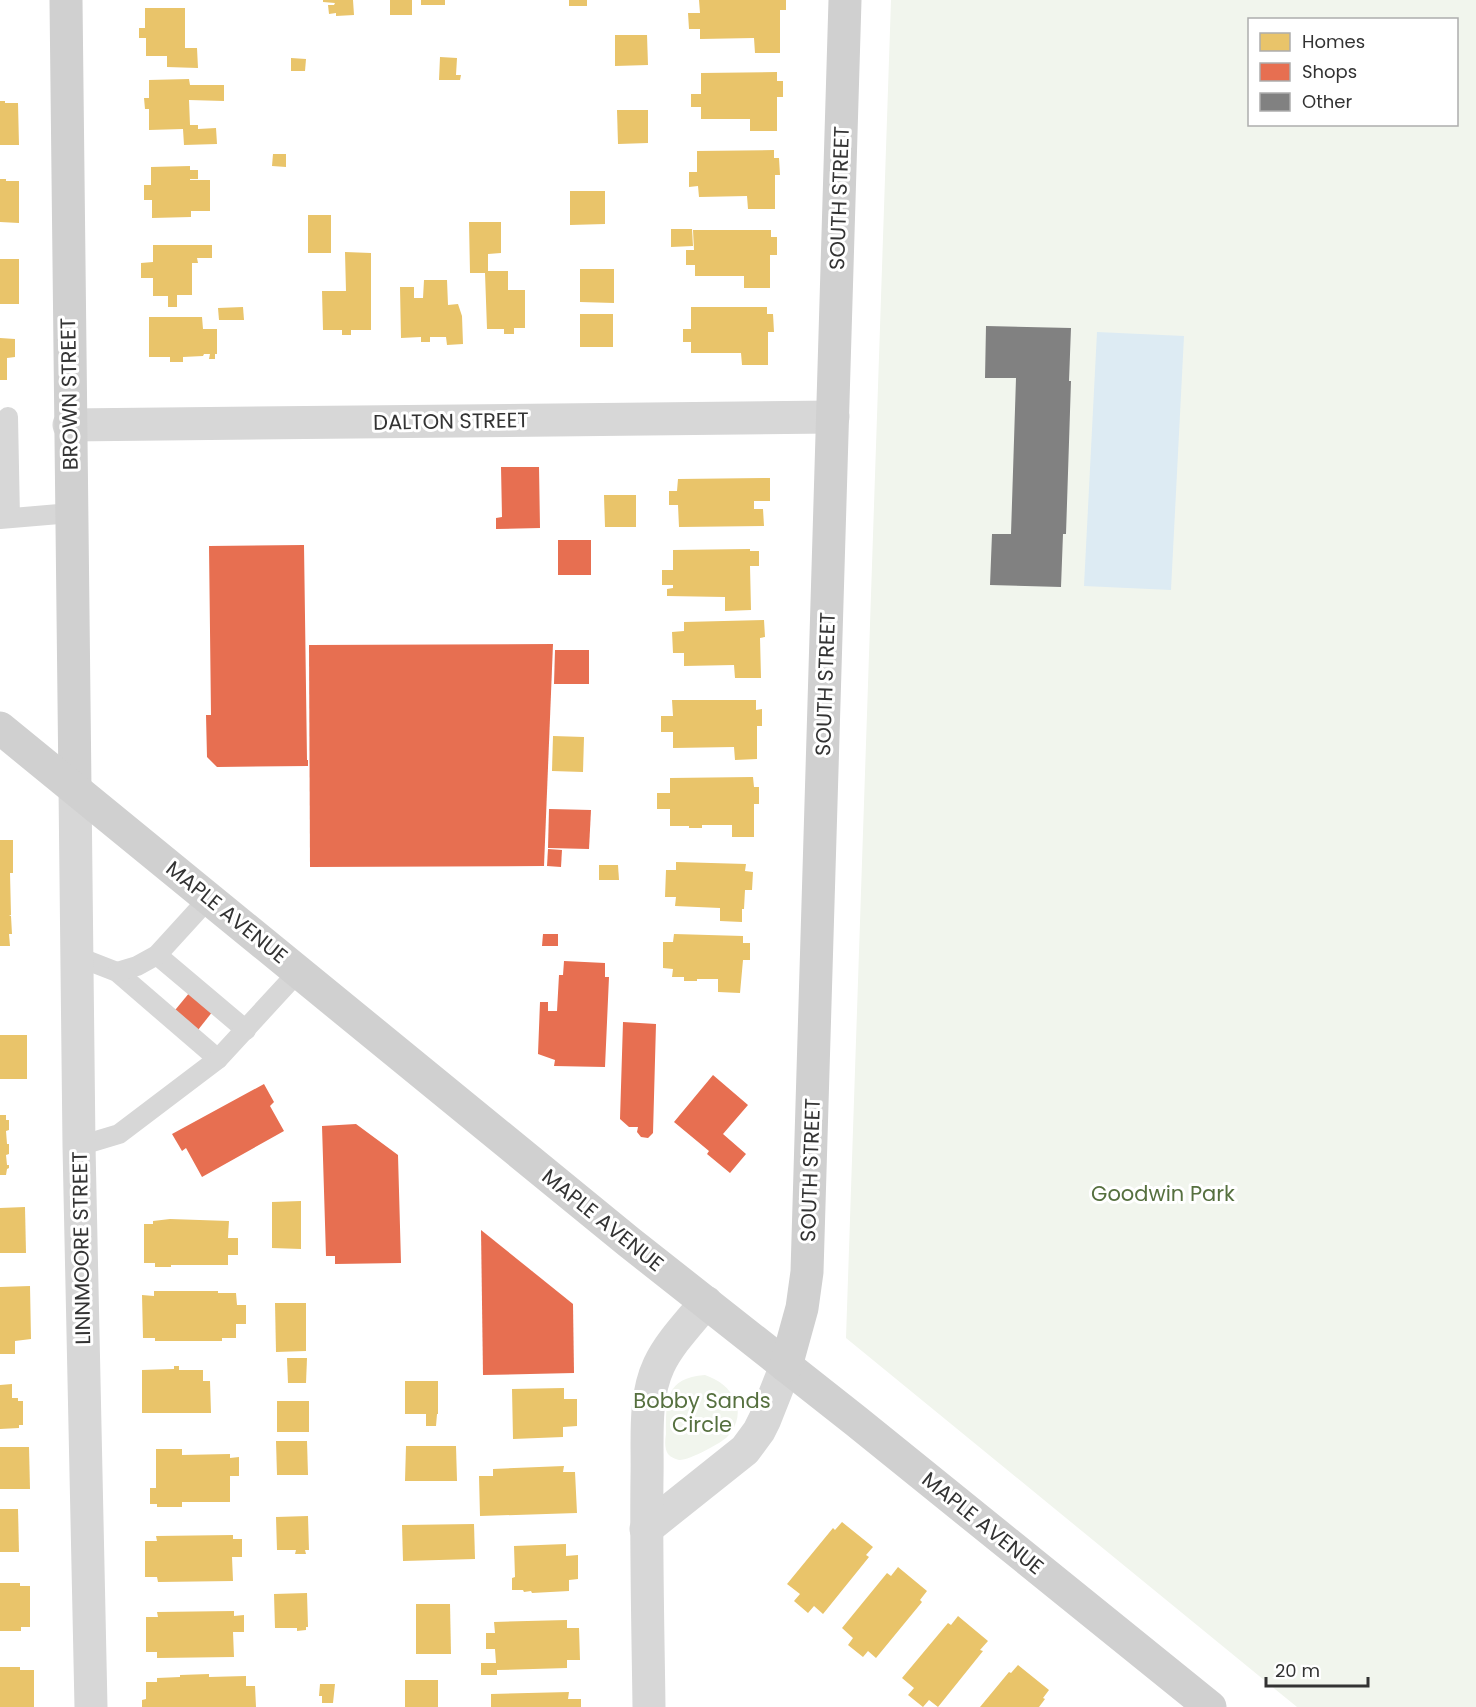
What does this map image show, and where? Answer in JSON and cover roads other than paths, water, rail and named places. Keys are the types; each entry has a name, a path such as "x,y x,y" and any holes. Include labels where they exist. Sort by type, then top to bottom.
{"main road":[{"name":"BROWN STREET","path":"66,0 69,425 75,788"},
{"name":"SOUTH STREET","path":"786,1366 802,1308 807,1272 845,0"},
{"name":"MAPLE AVENUE","path":"0,728 603,1220 1210,1707"}],"street":[{"name":"DALTON STREET","path":"69,425 833,417"},
{"name":"LINNMOORE STREET","path":"75,788 79,1146 91,1707"},
{"path":"649,1707 646,1529 648,1417 652,1386 659,1364 706,1302"},
{"path":"646,1529 745,1450 765,1419 786,1366"}],"lane":[{"path":"8,417 5,519 71,513"},
{"path":"117,972 137,966 157,955 210,898"},
{"path":"157,955 246,1030"},
{"path":"76,956 117,972 218,1059"},
{"path":"79,1146 119,1134 218,1059 299,971"}],"park label":[{"name":"Goodwin Park","path":"1163,1193"},
{"name":"Bobby Sands Circle","path":"702,1412"}]}
